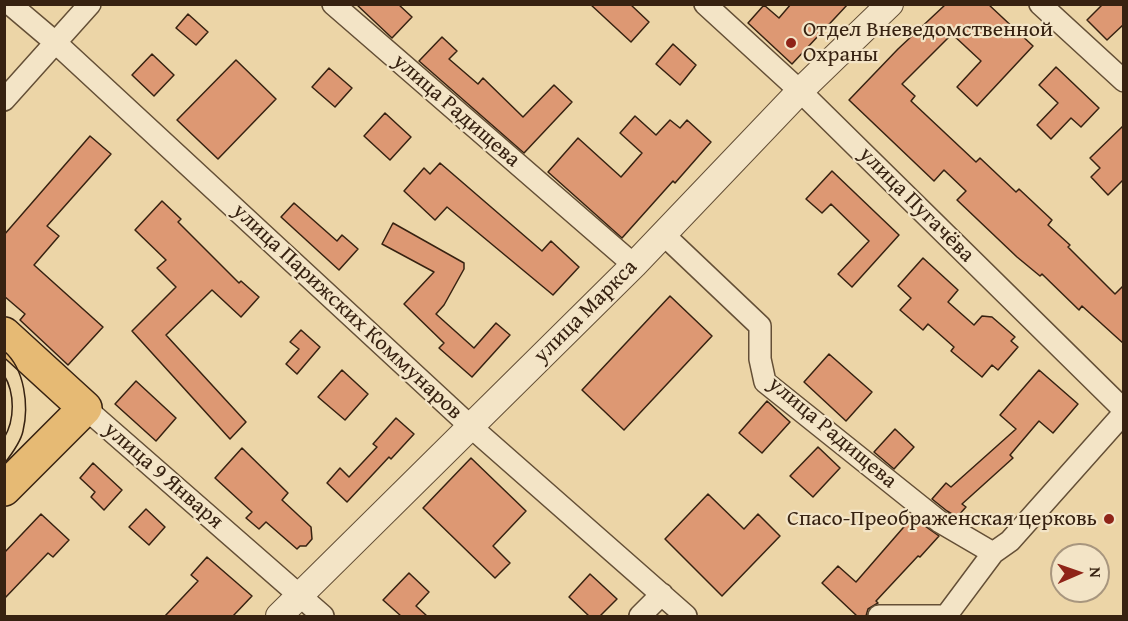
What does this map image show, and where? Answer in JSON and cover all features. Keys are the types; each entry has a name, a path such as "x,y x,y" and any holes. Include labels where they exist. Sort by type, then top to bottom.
{"main road":[{"name":"улица 9 Января","path":"4,334 85,408"},
{"path":"4,489 85,408"}],"street":[{"name":"улица Парижских Коммунаров","path":"10,4 56,43 470,426 686,616"},
{"path":"4,100 90,4"},
{"name":"улица Радищева","path":"333,4 634,265"},
{"name":"улица Пугачёва","path":"705,4 801,91 1124,412"},
{"name":"улица Маркса","path":"279,616 634,265 801,91 890,4"},
{"path":"1040,4 1124,81"},
{"name":"улица Радищева","path":"663,234 760,326 760,359 765,382 940,522 993,553"},
{"name":"улица 9 Января","path":"85,408 323,616"},
{"path":"879,616 947,616 993,553 1010,541 1124,412"},
{"path":"640,616 662,594"}],"building":[{"path":"356,4 398,4 412,17 392,38"},
{"path":"590,4 630,4 649,22 631,42"},
{"name":"Отдел Вневедомственной Охраны","path":"791,4 848,4 792,64 748,23 764,5 779,18"},
{"path":"946,4 988,4 1033,46 977,106 957,87 981,61 952,34 902,84 915,96 911,101 976,162 980,158 1016,192 1019,189 1052,220 1048,225 1070,245 1068,247 1115,294 1124,285 1124,344 1082,306 1079,310 1042,274 1040,276 1017,257 957,200 966,191 944,170 934,181 849,100"},
{"path":"1103,4 1124,4 1124,24 1107,40 1087,20"},
{"path":"188,14 208,32 196,45 176,28"},
{"path":"442,37 457,51 449,59 478,84 483,78 523,117 554,85 572,102 524,153 419,61"},
{"path":"673,44 696,65 680,85 656,64"},
{"path":"152,54 174,75 154,96 132,75"},
{"path":"236,60 276,99 218,159 177,120"},
{"path":"1056,67 1099,108 1081,127 1071,118 1051,139 1037,125 1058,103 1039,85"},
{"path":"329,68 352,88 335,107 312,87"},
{"path":"385,113 411,137 390,160 364,136"},
{"path":"635,116 656,135 670,120 680,128 687,120 711,142 622,238 548,172 578,138 621,177 642,153 620,133"},
{"path":"1124,125 1124,179 1108,195 1091,177 1100,168 1090,158"},
{"path":"90,136 111,154 47,226 59,236 34,265 103,327 68,365 20,320 25,314 4,296 4,235"},
{"path":"440,163 542,251 551,241 579,267 553,295 447,207 435,220 404,191 424,168 430,174"},
{"path":"832,171 899,235 852,287 838,274 869,241 831,204 822,213 806,199"},
{"path":"162,201 181,219 178,222 239,283 241,281 259,297 241,317 212,290 166,335 246,422 230,439 132,331 176,287 157,268 166,260 135,230"},
{"path":"294,203 337,241 342,235 358,249 339,270 281,217"},
{"path":"393,223 464,263 464,269 444,305 436,314 474,348 496,323 510,335 472,377 439,348 444,343 404,304 434,272 382,244"},
{"path":"923,258 958,290 948,302 974,325 982,316 992,317 1015,337 1011,341 1018,347 998,370 992,365 982,377 951,351 954,347 928,324 923,330 900,310 911,298 898,286"},
{"path":"670,296 712,336 624,430 582,390"},
{"path":"301,330 320,347 297,374 286,364 299,349 290,342"},
{"path":"829,354 872,392 846,421 804,382"},
{"path":"342,370 368,394 345,420 318,397"},
{"path":"1039,370 1078,404 1053,433 1039,421 1010,455 1013,458 962,504 966,507 957,517 947,511 932,499 946,483 951,487 1016,429 1000,415"},
{"path":"136,381 176,418 156,441 115,404"},
{"path":"767,401 790,422 762,453 739,433"},
{"path":"396,418 414,434 347,502 327,483 340,468 349,477 377,447 373,444"},
{"path":"895,429 914,447 894,469 874,452"},
{"path":"818,447 840,468 813,497 790,476"},
{"path":"242,448 288,493 282,500 311,527 312,539 306,546 300,546 297,549 266,522 259,529 246,518 252,512 215,478"},
{"path":"471,458 526,511 493,546 510,563 495,578 423,508"},
{"path":"93,463 122,490 104,510 91,497 95,492 80,478"},
{"path":"708,494 744,529 758,514 780,536 722,596 665,539"},
{"path":"146,509 165,527 149,545 129,527"},
{"path":"41,514 69,540 53,557 48,553 4,599 4,553"},
{"path":"915,519 939,536 876,601 878,603 868,609 866,616 857,616 822,583 838,566 856,582 909,521 912,523"},
{"path":"207,557 252,596 233,616 165,616 198,581 191,575"},
{"path":"409,573 429,592 416,606 427,616 401,616 383,600"},
{"path":"590,574 617,599 600,616 589,616 569,597"}],"tram line":[{"path":"4,351 17,368 21,378 26,410 22,435 4,464"},
{"path":"4,375 12,398 12,415 4,438"}],"place":[{"name":"Отдел Вневедомственной Охраны","path":"791,43"},
{"name":"Спасо-Преображенская церковь","path":"1109,519"}]}
